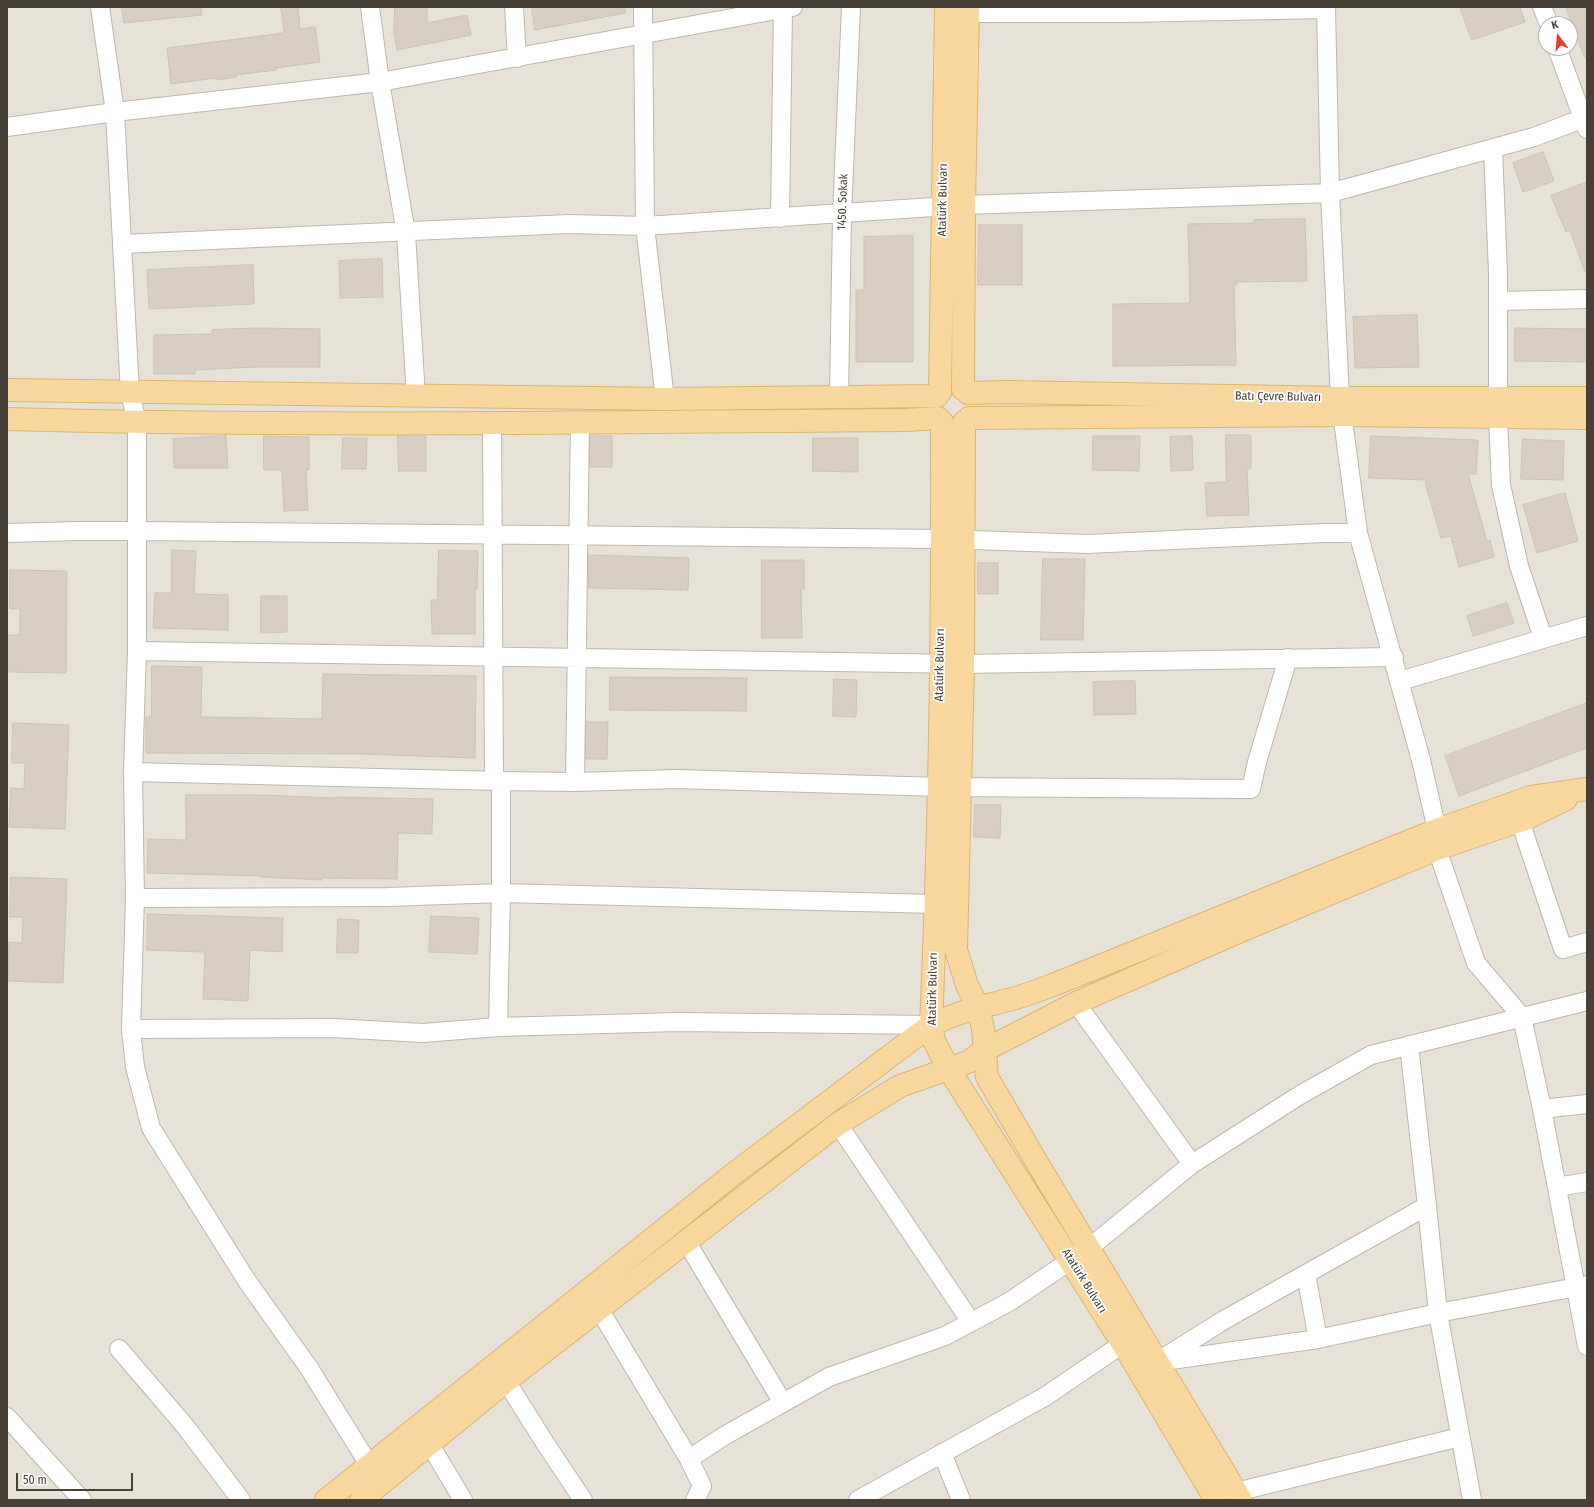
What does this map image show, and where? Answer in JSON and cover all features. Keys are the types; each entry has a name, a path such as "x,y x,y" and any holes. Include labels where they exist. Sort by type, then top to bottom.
{"main road":[{"name":"Atatürk Bulvarı","path":"968,10 939,407 943,539 939,787 931,1025 934,1041 948,1068 1071,1260 1131,1338 1157,1362 1238,1496"},
{"name":"Atatürk Bulvarı","path":"946,11 953,206 966,391"},
{"path":"7,390 130,393 665,399 839,396 939,407 953,426 967,420 972,414 973,403 966,391 951,387 939,407 899,420 138,422 7,419"},
{"name":"Batı Çevre Bulvarı","path":"966,391 1341,407 1499,408 1587,418"},
{"name":"Batı Çevre Bulvarı","path":"1499,408 1587,398"},
{"name":"Batı Çevre Bulvarı","path":"967,420 1341,407"},
{"name":"Atatürk Bulvarı","path":"967,420 956,950 967,985 978,1006 983,1029 987,1077 1089,1248 1131,1338 1216,1500"},
{"path":"361,1500 506,1381 838,1124 900,1086 968,1062 985,1050 1076,1003 1243,930 1437,839 1531,798 1585,790"},
{"path":"326,1500 369,1464 736,1172 931,1025 955,1014 978,1006 1009,1000 1058,983 1437,839 1520,821 1585,790"}],"street":[{"path":"100,7 115,112 130,393 138,422 137,651 133,772 135,898 131,1029 134,1067 151,1128 247,1281 309,1368 381,1484"},
{"path":"370,7 380,82 406,233 416,396"},
{"path":"514,7 517,58"},
{"path":"644,7 645,226 665,399"},
{"name":"1450. Sokak","path":"839,396 842,214 851,7"},
{"path":"7,127 115,112 380,82 786,8 780,218"},
{"path":"946,11 968,10 1126,13 1326,8 1330,193 1341,407 1358,533 1394,657 1437,839 1476,963 1522,1017 1557,1187 1582,1286 1587,1346"},
{"path":"123,244 406,233 569,224 645,226 953,206 1330,193 1586,122 1560,56"},
{"path":"1493,148 1498,274 1501,485 1519,566 1543,638"},
{"path":"1498,301 1587,299"},
{"path":"492,422 493,657 501,893 498,1026"},
{"path":"574,782 580,422"},
{"path":"7,533 78,530 943,539 1087,544 1324,532 1358,533"},
{"path":"1400,681 1587,626"},
{"path":"137,651 963,664 1394,657"},
{"path":"133,772 498,781 574,782 677,778 939,787 1251,789 1257,762 1288,658"},
{"path":"1520,821 1563,948 1587,942"},
{"path":"135,898 388,897 501,893 936,904"},
{"path":"689,1459 724,1436 829,1377 945,1336 1009,1302 1089,1248 1192,1164 1306,1091 1371,1055 1587,1001"},
{"path":"1076,1003 1192,1164"},
{"path":"131,1029 333,1028 423,1033 498,1026 678,1022 931,1025"},
{"path":"1408,1045 1438,1313 1472,1500"},
{"path":"1542,1109 1587,1104"},
{"path":"838,1124 971,1322"},
{"path":"1557,1187 1587,1182"},
{"path":"1157,1362 1224,1320 1427,1206"},
{"path":"686,1241 783,1403"},
{"path":"1306,1274 1318,1339"},
{"path":"1157,1362 1318,1339 1438,1313 1582,1286"},
{"path":"599,1309 689,1459 702,1486 695,1500"},
{"path":"858,1500 1046,1396 1131,1338"},
{"path":"119,1349 185,1426 241,1500"},
{"path":"506,1381 544,1443 583,1500"},
{"path":"7,1417 82,1500"},
{"path":"1238,1496 1460,1437"},
{"path":"429,1443 463,1500"},
{"path":"942,1453 961,1500"}],"shaded area":[{"path":"7,7 1587,7 1587,1500 7,1500"}],"building":[{"path":"122,7 201,7 202,15 124,23"},
{"path":"281,7 298,7 300,29 315,27 320,62 276,68 276,70 236,75 236,77 216,80 216,78 171,84 167,48 284,33"},
{"path":"395,7 427,7 427,23 467,15 471,35 397,50 394,33"},
{"path":"532,7 625,7 625,13 535,30"},
{"path":"1460,7 1520,7 1525,22 1472,40"},
{"path":"1566,7 1587,7 1587,58 1585,58 1578,39 1578,16 1569,16"},
{"path":"1543,152 1554,181 1523,192 1513,163"},
{"path":"1587,182 1587,272 1585,272 1570,230 1566,232 1551,196"},
{"path":"1305,219 1307,281 1237,282 1237,285 1234,285 1236,365 1113,366 1113,304 1190,303 1188,224 1254,223 1254,220"},
{"path":"979,225 1022,225 1022,285 978,285"},
{"path":"913,236 913,362 856,362 856,290 864,290 864,237"},
{"path":"382,259 383,297 340,298 339,261"},
{"path":"253,265 254,304 149,309 147,270"},
{"path":"1417,315 1419,367 1355,368 1353,317"},
{"path":"255,328 320,329 320,367 257,367 195,370 195,374 154,374 154,335 212,334 212,330"},
{"path":"1515,328 1587,329 1587,362 1515,361"},
{"path":"1226,435 1251,435 1251,469 1247,469 1249,515 1207,516 1205,483 1226,482"},
{"path":"226,436 228,468 174,468 173,439"},
{"path":"264,436 309,437 309,470 306,470 308,510 284,511 282,470 264,470"},
{"path":"398,436 426,436 426,471 399,471"},
{"path":"590,436 612,436 612,467 590,467"},
{"path":"1093,436 1140,436 1139,471 1093,470"},
{"path":"1192,436 1193,470 1171,471 1170,437"},
{"path":"1371,436 1478,440 1476,474 1468,474 1487,541 1490,540 1494,557 1459,567 1451,536 1441,538 1426,486 1426,480 1369,478"},
{"path":"343,438 367,438 366,469 342,469"},
{"path":"813,438 858,438 858,472 813,471"},
{"path":"1523,439 1564,441 1563,480 1521,479"},
{"path":"1565,493 1578,541 1537,553 1523,505"},
{"path":"172,550 196,551 194,594 228,595 228,630 153,628 155,593 171,593"},
{"path":"439,550 478,551 477,589 475,589 475,634 432,634 431,600 437,600"},
{"path":"589,555 689,558 688,590 589,588"},
{"path":"1043,559 1085,559 1083,640 1041,640"},
{"path":"762,560 804,560 804,589 801,589 802,638 762,638"},
{"path":"978,563 998,563 998,594 978,594"},
{"path":"10,570 67,571 66,673 9,672 9,635 20,635 20,609 10,609"},
{"path":"261,596 287,596 287,632 261,633"},
{"path":"1507,603 1514,623 1473,636 1467,616"},
{"path":"152,666 202,667 201,717 322,719 323,674 476,676 475,758 361,754 146,753 146,717 151,717"},
{"path":"610,677 747,678 746,711 610,710"},
{"path":"834,679 857,680 856,717 833,716"},
{"path":"1135,681 1136,714 1094,715 1093,682"},
{"path":"1587,703 1587,748 1459,796 1445,756"},
{"path":"586,722 608,722 607,759 586,759"},
{"path":"13,723 69,725 65,829 9,827 11,788 24,789 25,763 12,763"},
{"path":"186,795 261,795 336,798 433,799 432,834 398,833 397,879 322,878 322,880 261,876 147,873 148,839 186,840"},
{"path":"975,805 1001,805 1000,838 974,837"},
{"path":"11,877 67,879 63,983 8,981 9,942 22,943 23,917 10,917"},
{"path":"148,914 283,918 282,952 250,950 248,1001 203,999 205,952 147,950"},
{"path":"431,916 479,918 477,954 429,952"},
{"path":"338,919 359,920 358,953 337,953"}]}
